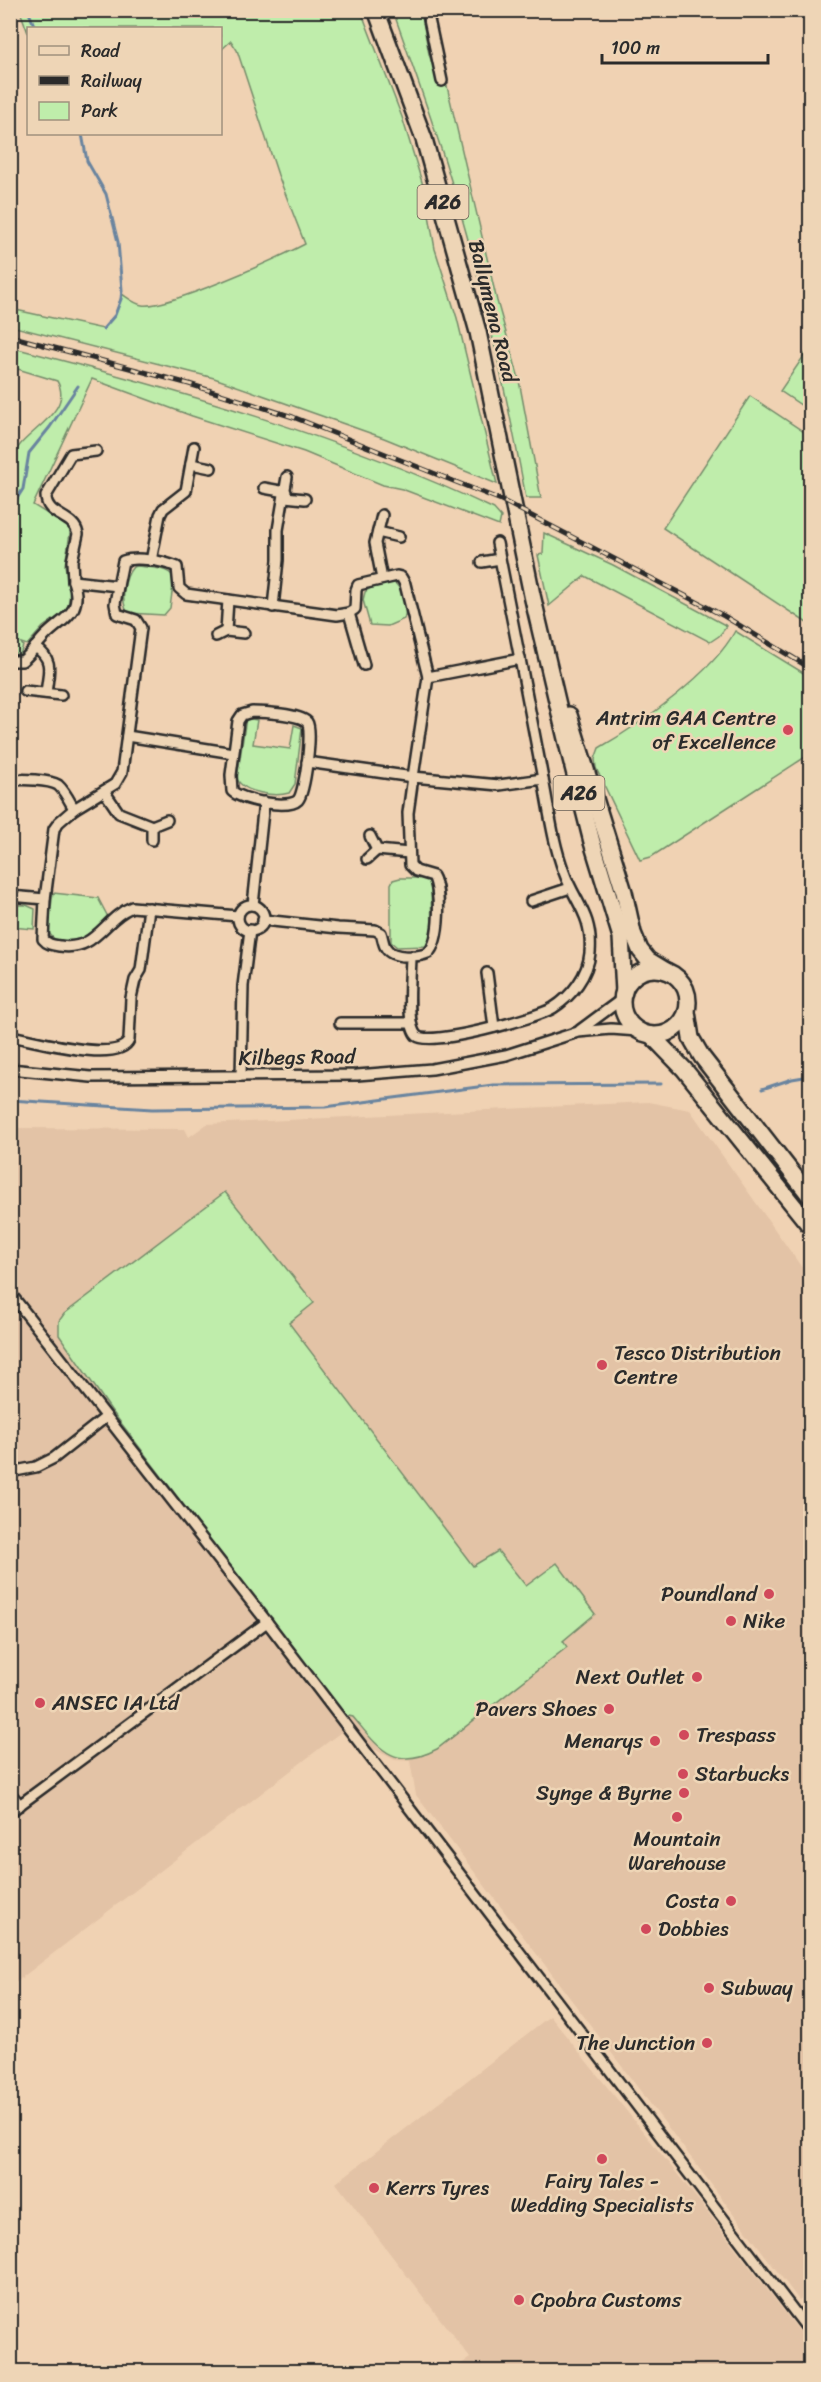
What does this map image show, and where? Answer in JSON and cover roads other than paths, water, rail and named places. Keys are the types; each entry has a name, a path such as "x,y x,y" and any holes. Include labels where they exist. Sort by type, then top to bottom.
{"highway":[{"name":"Ballymena Road","path":"376,10 424,139 483,354 532,595 592,842 621,937 623,995"},
{"name":"Ballymena Road","path":"532,595 624,892 633,933 640,950 648,960 666,970"},
{"path":"623,995 636,975 656,969 666,970"},
{"name":"A26","path":"666,970 684,985 688,994 687,1012 690,1038 702,1057 810,1196"},
{"name":"A26","path":"623,995 627,1020 645,1033 684,1069 810,1226"},
{"path":"645,1033 663,1034 673,1030 682,1022 687,1012"}],"street":[{"path":"427,10 442,81"},
{"path":"151,561 160,514 163,509 184,494 194,447"},
{"path":"10,661 22,661 44,636 69,616 74,609 76,598 71,569 78,534 77,528 73,523 51,510 46,496 71,454 96,451"},
{"path":"191,464 211,468"},
{"path":"273,607 278,560 278,530 288,477"},
{"path":"264,488 305,499"},
{"path":"382,515 375,543 382,579"},
{"path":"378,532 399,537"},
{"path":"411,956 411,1023 417,1035 426,1039 451,1037 494,1027 531,1017 553,1008 569,995 581,979 590,954 590,932 585,912 570,888 556,842 497,543"},
{"path":"238,916 149,908 128,909 91,940 78,947 47,943 44,939 45,899 54,829 74,809 115,784 122,772 141,628 136,620 117,614 115,604 123,561 130,559 151,561 177,567 179,588 183,593 337,615 349,613 356,607 358,585 397,576 403,579 428,677 408,813 409,853 411,867 434,878 437,900 436,943 428,952 411,956 390,952 386,948 381,933 375,930 263,920"},
{"path":"482,562 500,559"},
{"path":"73,581 118,586"},
{"path":"226,631 228,600"},
{"path":"349,613 364,665"},
{"path":"216,636 226,631 244,633"},
{"path":"35,647 47,656 49,661 46,693"},
{"path":"428,677 520,659"},
{"path":"26,691 61,695"},
{"path":"252,712 290,716 303,720 308,725 310,733 307,762 303,787 298,800 286,804 264,802 242,798 232,791 230,778 233,753 238,721 242,715 252,712"},
{"path":"127,736 233,753"},
{"path":"307,762 413,777 499,785 543,779"},
{"path":"10,781 22,779 54,783 61,789 74,809"},
{"path":"104,791 119,813 152,826 167,820"},
{"path":"253,905 264,802"},
{"path":"152,826 152,840"},
{"path":"370,836 377,850"},
{"path":"367,859 377,850 409,853"},
{"path":"531,901 570,888"},
{"path":"10,896 45,899"},
{"path":"253,905 262,912 263,920 260,927 249,930 242,927 238,916 242,909 253,905"},
{"path":"10,1036 86,1050 121,1049 126,1046 129,1040 131,998 135,980 141,970 149,908"},
{"path":"241,1076 243,986 249,930"},
{"path":"487,973 494,1027"},
{"name":"Kilbegs Road","path":"578,1032 623,995"},
{"path":"340,1023 411,1023"},
{"name":"Kilbegs Road","path":"10,1069 91,1077 357,1075 432,1069 506,1055 578,1032 610,1029 645,1033"},
{"path":"10,1293 267,1622 810,2332"},
{"path":"10,1472 36,1467 54,1458 106,1417"},
{"path":"10,1812 267,1622"},
{"path":"10,1793 20,1805"}],"waterway":[{"path":"28,10 35,27"},
{"path":"82,135 87,161 106,194 118,242 121,299 115,315 103,329"},
{"path":"10,527 13,519 11,508 23,489 29,453 78,386"},
{"path":"762,1089 792,1079 810,1076"},
{"path":"10,1100 152,1109 325,1107 493,1085 661,1084"}],"railway":[{"path":"10,336 189,384 293,417 501,500 724,616 810,668"}],"place":[{"name":"Antrim GAA Centre of Excellence","path":"788,730"},
{"name":"Tesco Distribution Centre","path":"602,1365"},
{"name":"Poundland","path":"769,1594"},
{"name":"Nike","path":"731,1621"},
{"name":"Next Outlet","path":"697,1677"},
{"name":"ANSEC IA Ltd","path":"40,1703"},
{"name":"Pavers Shoes","path":"609,1709"},
{"name":"Trespass","path":"684,1735"},
{"name":"Menarys","path":"655,1741"},
{"name":"Starbucks","path":"683,1774"},
{"name":"Synge & Byrne","path":"684,1793"},
{"name":"Mountain Warehouse","path":"677,1817"},
{"name":"Costa","path":"731,1901"},
{"name":"Dobbies","path":"646,1929"},
{"name":"Subway","path":"709,1988"},
{"name":"The Junction","path":"707,2043"},
{"name":"Fairy Tales - Wedding Specialists","path":"602,2159"},
{"name":"Kerrs Tyres","path":"374,2188"},
{"name":"Cpobra Customs","path":"519,2300"}]}
